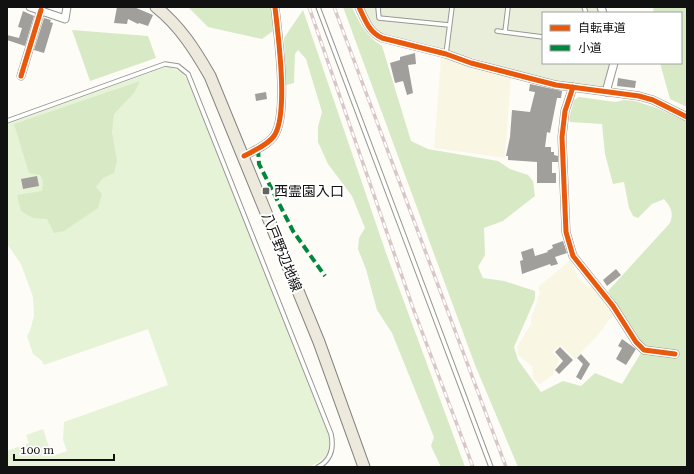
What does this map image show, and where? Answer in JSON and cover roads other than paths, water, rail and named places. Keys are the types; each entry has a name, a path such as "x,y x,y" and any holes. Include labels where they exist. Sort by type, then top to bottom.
{"main road":[{"name":"八戸野辺地線","path":"156,7 167,16 190,42 210,76 319,342 364,467"}],"street":[{"path":"30,7 65,19 67,7"},
{"path":"244,156 261,147 274,136 281,119 281,89 275,7"},
{"path":"359,7 369,28 375,35 556,85 640,96 653,100 687,117"},
{"path":"21,76 41,10"},
{"path":"606,92 614,64"},
{"path":"573,88 565,111 562,137 566,232 573,256 613,306 636,342 644,350 675,354"}],"lane":[{"path":"318,7 491,467"},
{"path":"378,7 379,18 449,26"},
{"path":"446,54 452,7"},
{"path":"505,32 508,7"},
{"path":"497,31 542,37"},
{"path":"7,121 165,64 178,66 188,74 332,434 332,448 329,457 325,463 318,467"}],"railway":[{"path":"309,7 413,308 473,467"},
{"path":"334,7 506,467"}],"place":[{"name":"西霊園入口","path":"266,191"}]}
